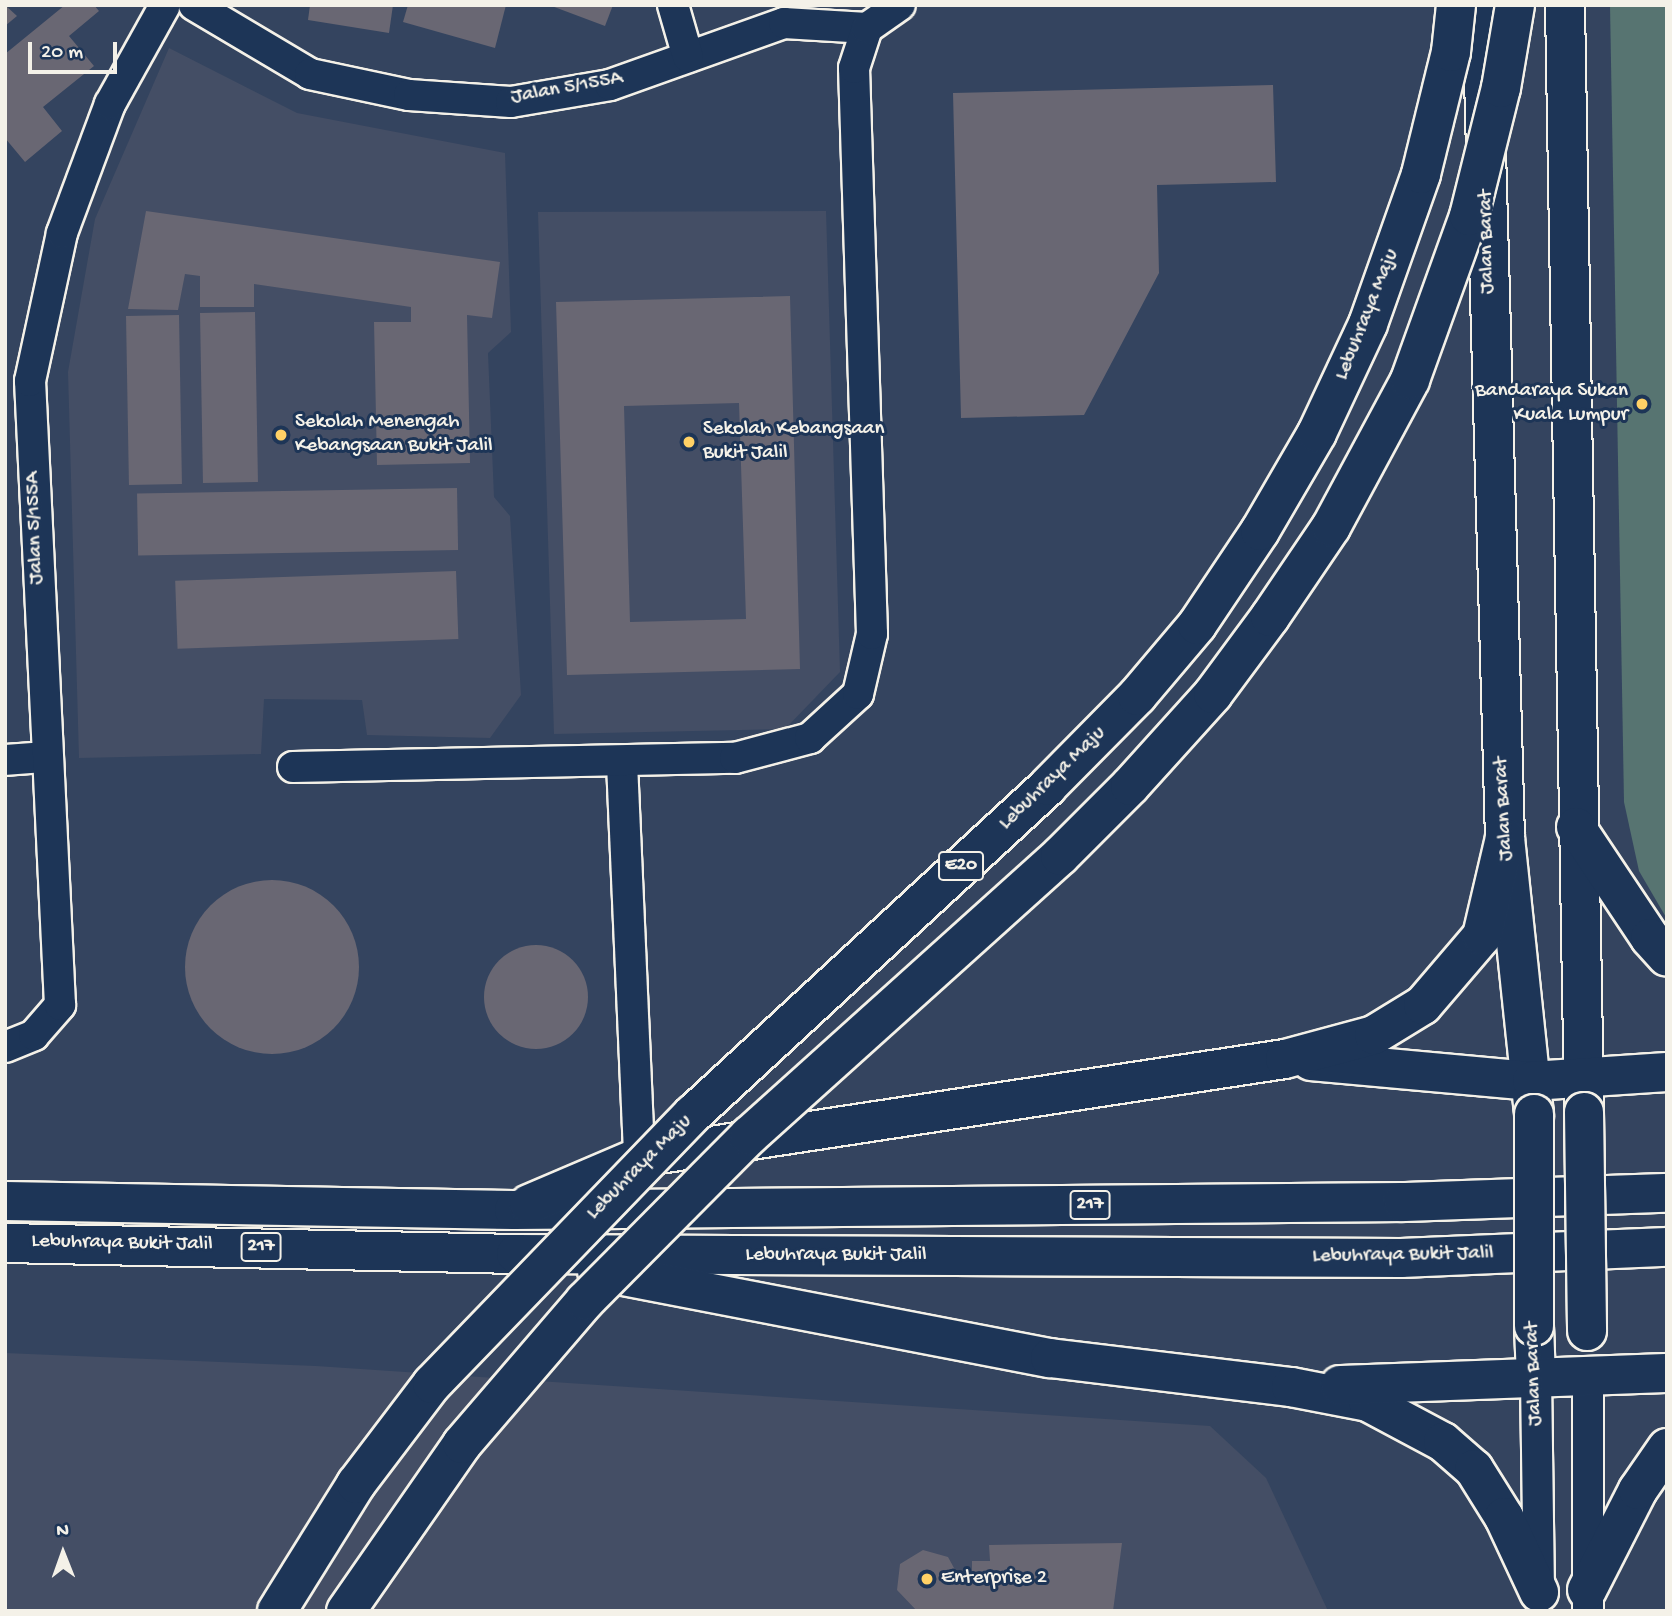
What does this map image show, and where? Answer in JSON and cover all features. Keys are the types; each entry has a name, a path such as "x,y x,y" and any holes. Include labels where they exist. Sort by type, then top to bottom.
{"main road":[{"name":"Lebuhraya Maju","path":"277,1611 356,1484 451,1363 693,1115 1048,786 1137,696 1197,625 1260,531 1317,433 1368,324 1421,174 1451,52 1456,5"},
{"name":"Jalan Barat","path":"1482,5 1504,838 1533,1097 1536,1378"},
{"name":"E20","path":"346,1611 462,1444 585,1301 749,1136 1086,830 1213,694 1270,617 1331,527 1410,380 1469,216 1502,88 1515,5"},
{"path":"1565,5 1576,827 1588,1376"},
{"path":"1576,827 1650,939 1667,957"},
{"path":"514,1210 639,1157 1285,1059 1374,1035 1423,1005 1482,936 1504,838"},
{"path":"1285,1059 1533,1097 1583,1096 1667,1072"},
{"name":"Lebuhraya Bukit Jalil","path":"5,1201 514,1210 1403,1202 1667,1193"},
{"name":"Lebuhraya Bukit Jalil","path":"5,1242 516,1254 1401,1258 1667,1247"},
{"path":"516,1254 820,1317 1051,1358 1291,1387 1368,1402 1443,1442 1474,1469 1504,1517 1538,1601"},
{"path":"1291,1387 1667,1373"},
{"path":"1588,1601 1638,1490 1667,1448"}],"street":[{"name":"Jalan 5/155A","path":"5,1047 34,1035 60,1005 18,377 62,233 110,104 165,5"},
{"name":"Jalan 5/155A","path":"194,5 310,74 409,95 511,102 610,85 784,23 867,28"},
{"path":"673,5 688,57"},
{"path":"293,766 622,763 735,758 810,738 858,694 872,634 854,68 867,28 900,5"},
{"path":"5,761 45,757"},
{"path":"622,763 639,1157"},
{"path":"1588,1376 1588,1601"},
{"name":"Jalan Barat","path":"1536,1378 1538,1601"}],"shaded area":[{"name":"Sekolah Menengah Kebangsaan Bukit Jalil","path":"169,48 297,113 505,153 511,332 488,353 494,497 510,516 521,695 490,738 367,735 362,700 264,699 261,754 79,758 68,372 95,219"},
{"name":"Sekolah Kebangsaan Bukit Jalil","path":"826,211 840,672 785,729 554,734 538,212"},
{"path":"5,1353 316,1366 1210,1426 1266,1478 1328,1611 5,1611"}],"green space":[{"name":"Bandaraya Sukan Kuala Lumpur","path":"1610,5 1667,5 1667,919 1639,871 1624,802"}],"building":[{"path":"5,5 17,16 5,26"},
{"path":"65,5 94,5 99,11 69,36 94,66 43,107 62,131 25,162 5,138 5,54"},
{"path":"310,5 393,5 389,33 308,20"},
{"path":"408,5 506,5 495,48 403,22"},
{"path":"549,5 613,5 605,26"},
{"path":"1273,85 1276,182 1157,185 1159,273 1084,415 961,418 953,93"},
{"path":"146,211 500,262 492,318 467,315 470,463 377,465 374,322 411,322 411,307 254,284 254,307 200,307 200,276 185,274 178,310 128,309"},
{"path":"790,296 800,669 567,675 556,302","holes":["739,403 746,619 630,622 624,406"]},
{"path":"255,312 258,482 203,483 200,313"},
{"path":"179,315 182,484 129,485 126,316"},
{"path":"457,488 458,550 138,556 137,494"},
{"path":"456,571 458,639 178,649 175,581"},
{"path":"272,880 305,887 333,906 352,934 359,967 352,1000 333,1028 305,1047 272,1054 239,1047 211,1028 192,1000 185,967 192,934 211,906 239,887"},
{"path":"536,945 556,949 573,960 584,977 588,997 584,1017 573,1034 556,1045 536,1049 516,1045 499,1034 488,1017 484,997 488,977 499,960 516,949"},
{"path":"1122,1543 1113,1611 917,1611 897,1590 900,1564 923,1550 948,1557 959,1577 972,1577 972,1561 990,1561 989,1545"}],"place":[{"name":"Bandaraya Sukan Kuala Lumpur","path":"1642,404"},
{"name":"Sekolah Menengah Kebangsaan Bukit Jalil","path":"281,435"},
{"name":"Sekolah Kebangsaan Bukit Jalil","path":"689,442"},
{"name":"Enterprise 2","path":"927,1579"}]}
